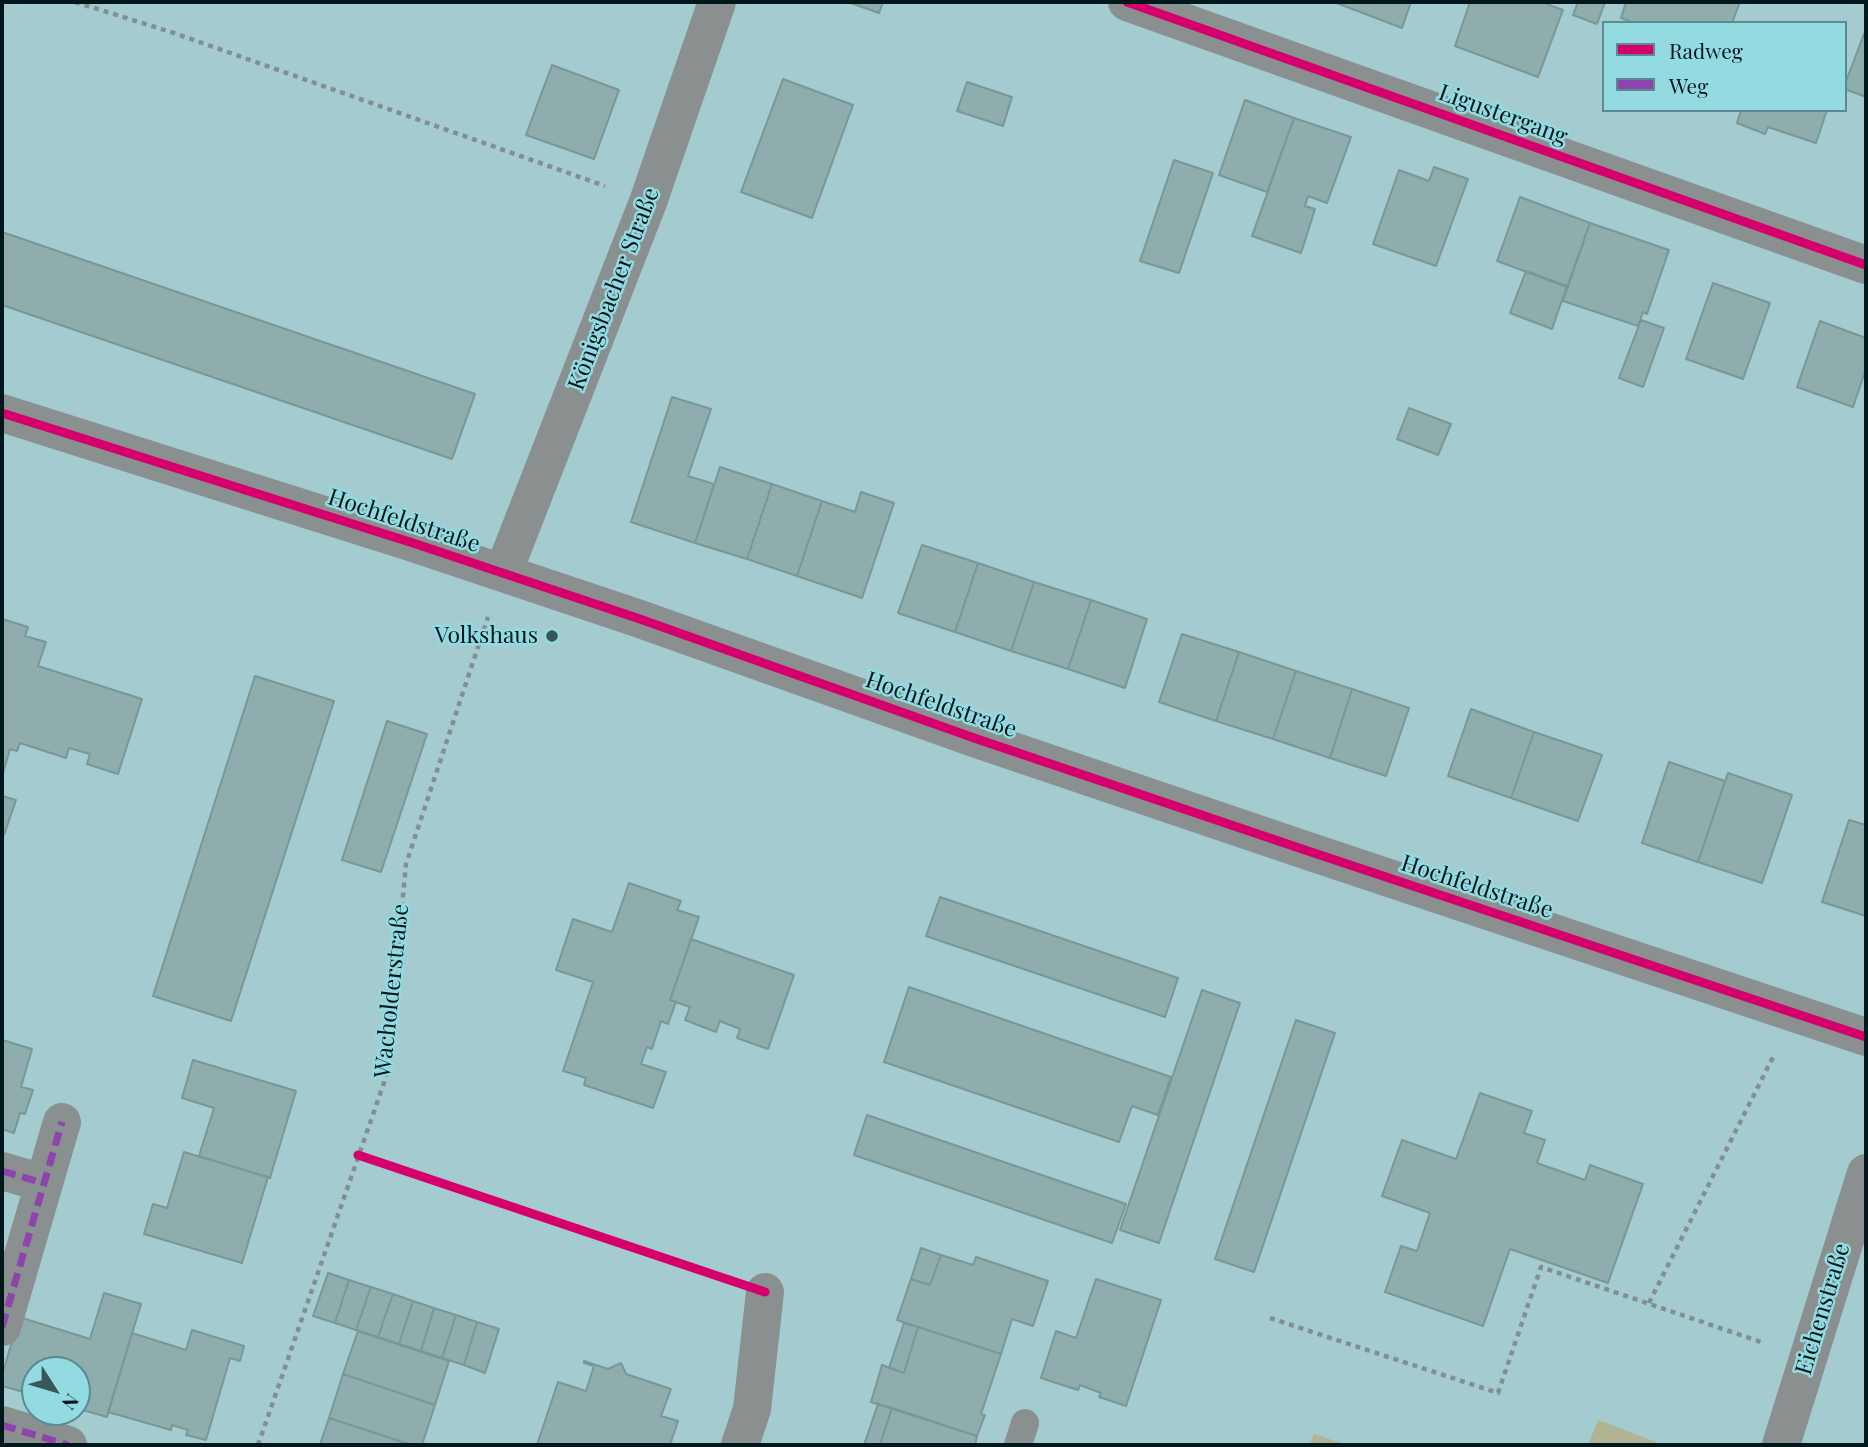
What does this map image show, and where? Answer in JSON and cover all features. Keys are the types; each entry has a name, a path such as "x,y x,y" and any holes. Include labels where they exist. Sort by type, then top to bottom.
{"street":[{"name":"Königsbacher Straße","path":"503,573 648,202 718,2"},
{"name":"Ligustergang","path":"1127,2 1866,265"},
{"name":"Hochfeldstraße","path":"2,413 503,573 989,743 1866,1037"},
{"path":"2,1327 62,1122"},
{"path":"2,1171 43,1183"},
{"name":"Eichenstraße","path":"1781,1445 1866,1173"},
{"path":"740,1445 752,1409 765,1292"},
{"path":"2,1424 68,1445"}],"path":[{"path":"75,2 187,37 648,202"},
{"path":"1649,1304 1795,1014"},
{"path":"358,1155 765,1292"},
{"path":"1270,1318 1498,1393 1541,1267 1808,1358"}],"green space":[{"path":"1598,1420 1656,1442 1655,1445 1588,1445"},
{"path":"1314,1434 1347,1445 1310,1445"}],"building":[{"path":"848,2 883,2 879,13"},
{"path":"1334,2 1411,2 1402,28"},
{"path":"1470,2 1541,2 1563,10 1538,77 1455,46"},
{"path":"1578,2 1605,2 1597,24 1573,15"},
{"path":"1626,2 1740,2 1733,21 1629,21 1621,18"},
{"path":"1864,34 1866,97 1847,90 1847,79"},
{"path":"552,65 619,90 594,159 526,135"},
{"path":"783,79 853,105 812,218 741,192"},
{"path":"967,82 1012,97 1003,126 957,111"},
{"path":"1245,100 1294,118 1267,192 1219,175"},
{"path":"1740,112 1826,112 1816,143 1768,127 1765,134 1737,123"},
{"path":"1294,118 1351,137 1327,203 1308,196 1305,206 1315,209 1301,253 1252,236"},
{"path":"1174,160 1213,173 1179,273 1140,261"},
{"path":"1434,167 1468,179 1436,266 1373,244 1399,170 1429,181"},
{"path":"1520,197 1590,223 1567,287 1497,261"},
{"path":"1590,223 1669,250 1647,314 1643,312 1638,326 1563,301"},
{"path":"2,232 475,394 452,459 2,305"},
{"path":"1526,271 1567,286 1552,329 1510,313"},
{"path":"1713,283 1770,303 1743,379 1686,359"},
{"path":"1641,320 1664,328 1643,387 1619,378"},
{"path":"1820,321 1866,338 1866,369 1853,407 1797,387"},
{"path":"672,397 711,409 688,476 714,484 695,543 631,522"},
{"path":"1409,408 1451,424 1438,455 1397,439"},
{"path":"720,467 772,484 747,559 695,543"},
{"path":"772,484 822,501 797,576 747,559"},
{"path":"861,492 894,503 862,598 797,576 822,501 855,512"},
{"path":"922,545 978,563 955,632 898,613"},
{"path":"978,563 1034,582 1011,651 955,632"},
{"path":"1034,582 1091,600 1068,669 1011,651"},
{"path":"1091,600 1147,619 1125,688 1068,669"},
{"path":"2,619 28,627 25,636 46,642 38,666 142,699 118,774 87,764 90,754 69,748 66,758 20,743 17,751 10,749 2,777"},
{"path":"1182,634 1239,652 1216,721 1159,702"},
{"path":"1239,652 1296,671 1273,739 1216,721"},
{"path":"1296,671 1352,689 1330,758 1273,739"},
{"path":"255,676 334,701 231,1021 153,996"},
{"path":"1352,689 1409,708 1386,776 1330,758"},
{"path":"1471,709 1534,732 1511,798 1448,776"},
{"path":"387,721 427,734 381,872 342,860"},
{"path":"1534,732 1602,755 1578,821 1511,798"},
{"path":"1669,762 1725,781 1698,862 1642,843"},
{"path":"1728,773 1792,795 1762,883 1698,862"},
{"path":"2,796 16,800 4,835 2,834"},
{"path":"1849,820 1866,825 1866,916 1822,902"},
{"path":"629,883 681,901 677,910 699,917 670,1000 676,1002 668,1024 661,1021 652,1049 647,1047 641,1064 666,1072 653,1108 584,1085 586,1078 563,1071 593,982 556,970 573,919 612,932"},
{"path":"940,897 1178,978 1165,1017 926,936"},
{"path":"691,939 794,975 768,1049 737,1038 740,1029 720,1021 716,1032 685,1020 690,1007 670,1000"},
{"path":"909,987 1171,1077 1158,1115 1132,1106 1119,1142 884,1062"},
{"path":"1202,990 1240,1003 1159,1243 1120,1230"},
{"path":"1296,1020 1335,1033 1254,1272 1215,1259"},
{"path":"2,1040 32,1049 21,1087 33,1090 25,1114 20,1113 14,1133 2,1129"},
{"path":"193,1060 296,1091 270,1178 199,1156 214,1108 182,1098"},
{"path":"1480,1093 1532,1111 1524,1133 1545,1140 1537,1163 1585,1180 1590,1165 1643,1184 1608,1283 1510,1249 1483,1326 1385,1292 1401,1246 1417,1251 1430,1213 1382,1196 1402,1140 1456,1159"},
{"path":"867,1115 1126,1204 1112,1243 854,1155"},
{"path":"184,1152 268,1177 242,1263 144,1234 153,1204 167,1208"},
{"path":"921,1248 941,1255 930,1285 911,1279"},
{"path":"941,1255 973,1265 976,1257 1048,1281 1033,1326 1012,1319 1001,1354 897,1320 911,1279 930,1285"},
{"path":"328,1273 349,1280 335,1323 313,1316"},
{"path":"1096,1279 1161,1300 1126,1406 1099,1397 1101,1393 1080,1385 1078,1390 1041,1378 1056,1331 1076,1338"},
{"path":"349,1280 371,1287 356,1330 335,1323"},
{"path":"371,1287 393,1294 378,1337 356,1330"},
{"path":"104,1293 141,1304 107,1417 91,1412 91,1356 21,1356 21,1391 2,1386 2,1376 19,1317 90,1339"},
{"path":"393,1294 413,1301 399,1344 378,1337"},
{"path":"413,1301 434,1308 421,1351 399,1344"},
{"path":"434,1308 456,1315 442,1358 421,1351"},
{"path":"456,1315 477,1322 464,1365 442,1358"},
{"path":"477,1322 499,1329 485,1373 464,1365"},
{"path":"904,1323 918,1327 904,1373 889,1368"},
{"path":"918,1327 1001,1354 981,1414 985,1415 977,1436 871,1402 882,1365 904,1373"},
{"path":"192,1330 244,1346 240,1361 230,1358 206,1440 186,1435 188,1430 172,1425 171,1430 108,1412 132,1333 186,1350"},
{"path":"358,1331 449,1361 435,1405 343,1374"},
{"path":"584,1361 608,1369 621,1363 626,1374 671,1389 661,1416 678,1421 670,1445 537,1445 558,1382 586,1391 594,1366"},
{"path":"343,1374 435,1405 422,1445 412,1445 329,1418"},
{"path":"878,1404 892,1408 880,1445 864,1445"},
{"path":"892,1408 977,1436 975,1445 880,1445"},
{"path":"329,1418 412,1445 320,1445"}],"marked path":[{"path":"2,1327 62,1122"},
{"path":"2,1171 43,1183"},
{"path":"2,1425 68,1445"}],"cycle path":[{"path":"1127,2 1866,265"},
{"path":"2,413 413,543 637,618 977,739 1866,1037"},
{"path":"358,1155 765,1292"}],"place":[{"name":"Volkshaus","path":"552,636"}]}
